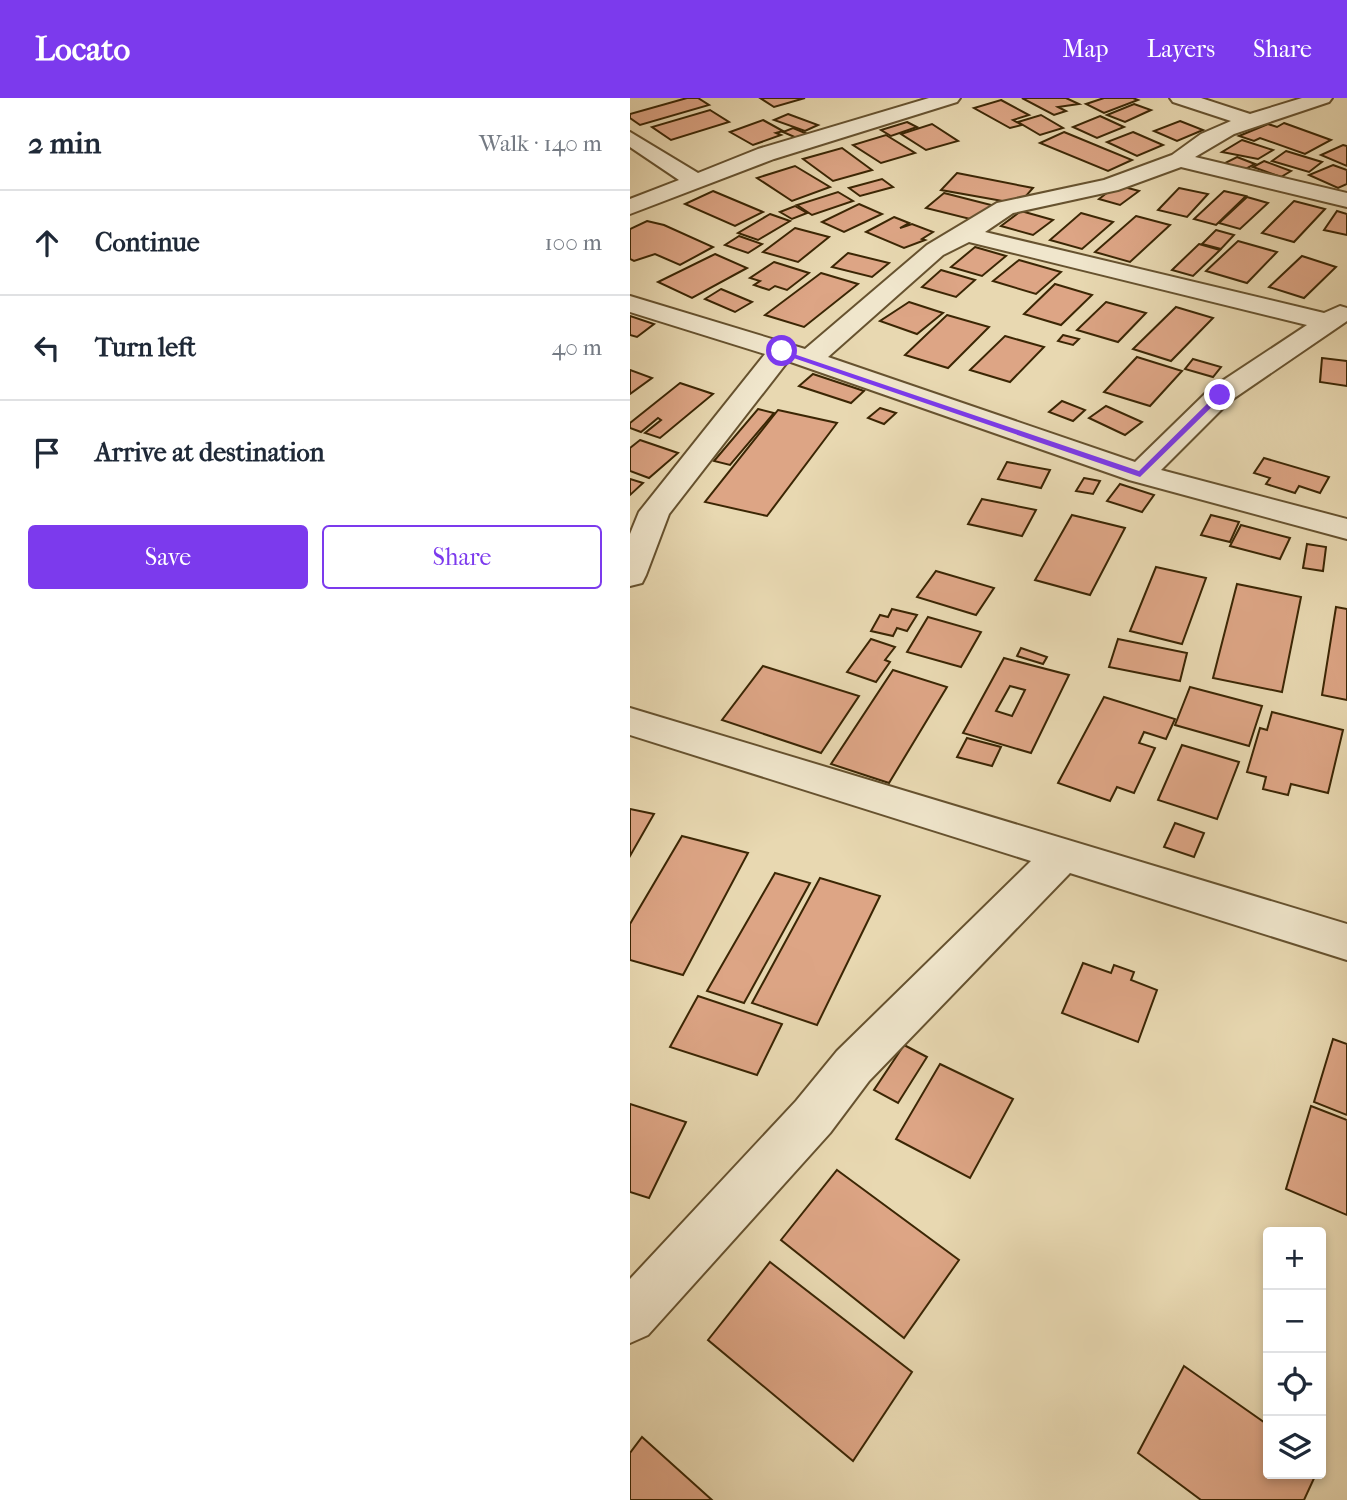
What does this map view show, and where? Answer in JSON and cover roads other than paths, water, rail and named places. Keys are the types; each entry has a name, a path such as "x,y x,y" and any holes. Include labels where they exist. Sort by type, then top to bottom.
{"street":[{"path":"880,98 905,114"},
{"path":"630,207 766,154 905,114 950,98"},
{"path":"1181,98 1253,121"},
{"path":"630,575 654,512 796,355 935,250 966,234 1005,208 1110,185 1180,160 1192,145 1322,98"},
{"path":"630,138 695,181"},
{"path":"1180,160 1347,200"},
{"path":"966,234 1337,316"},
{"path":"630,304 796,355 1140,474 1347,529"},
{"path":"1140,474 1220,395 1337,316"},
{"path":"630,721 1347,942"},
{"path":"630,1317 813,1117 853,1066 1064,853"}]}
